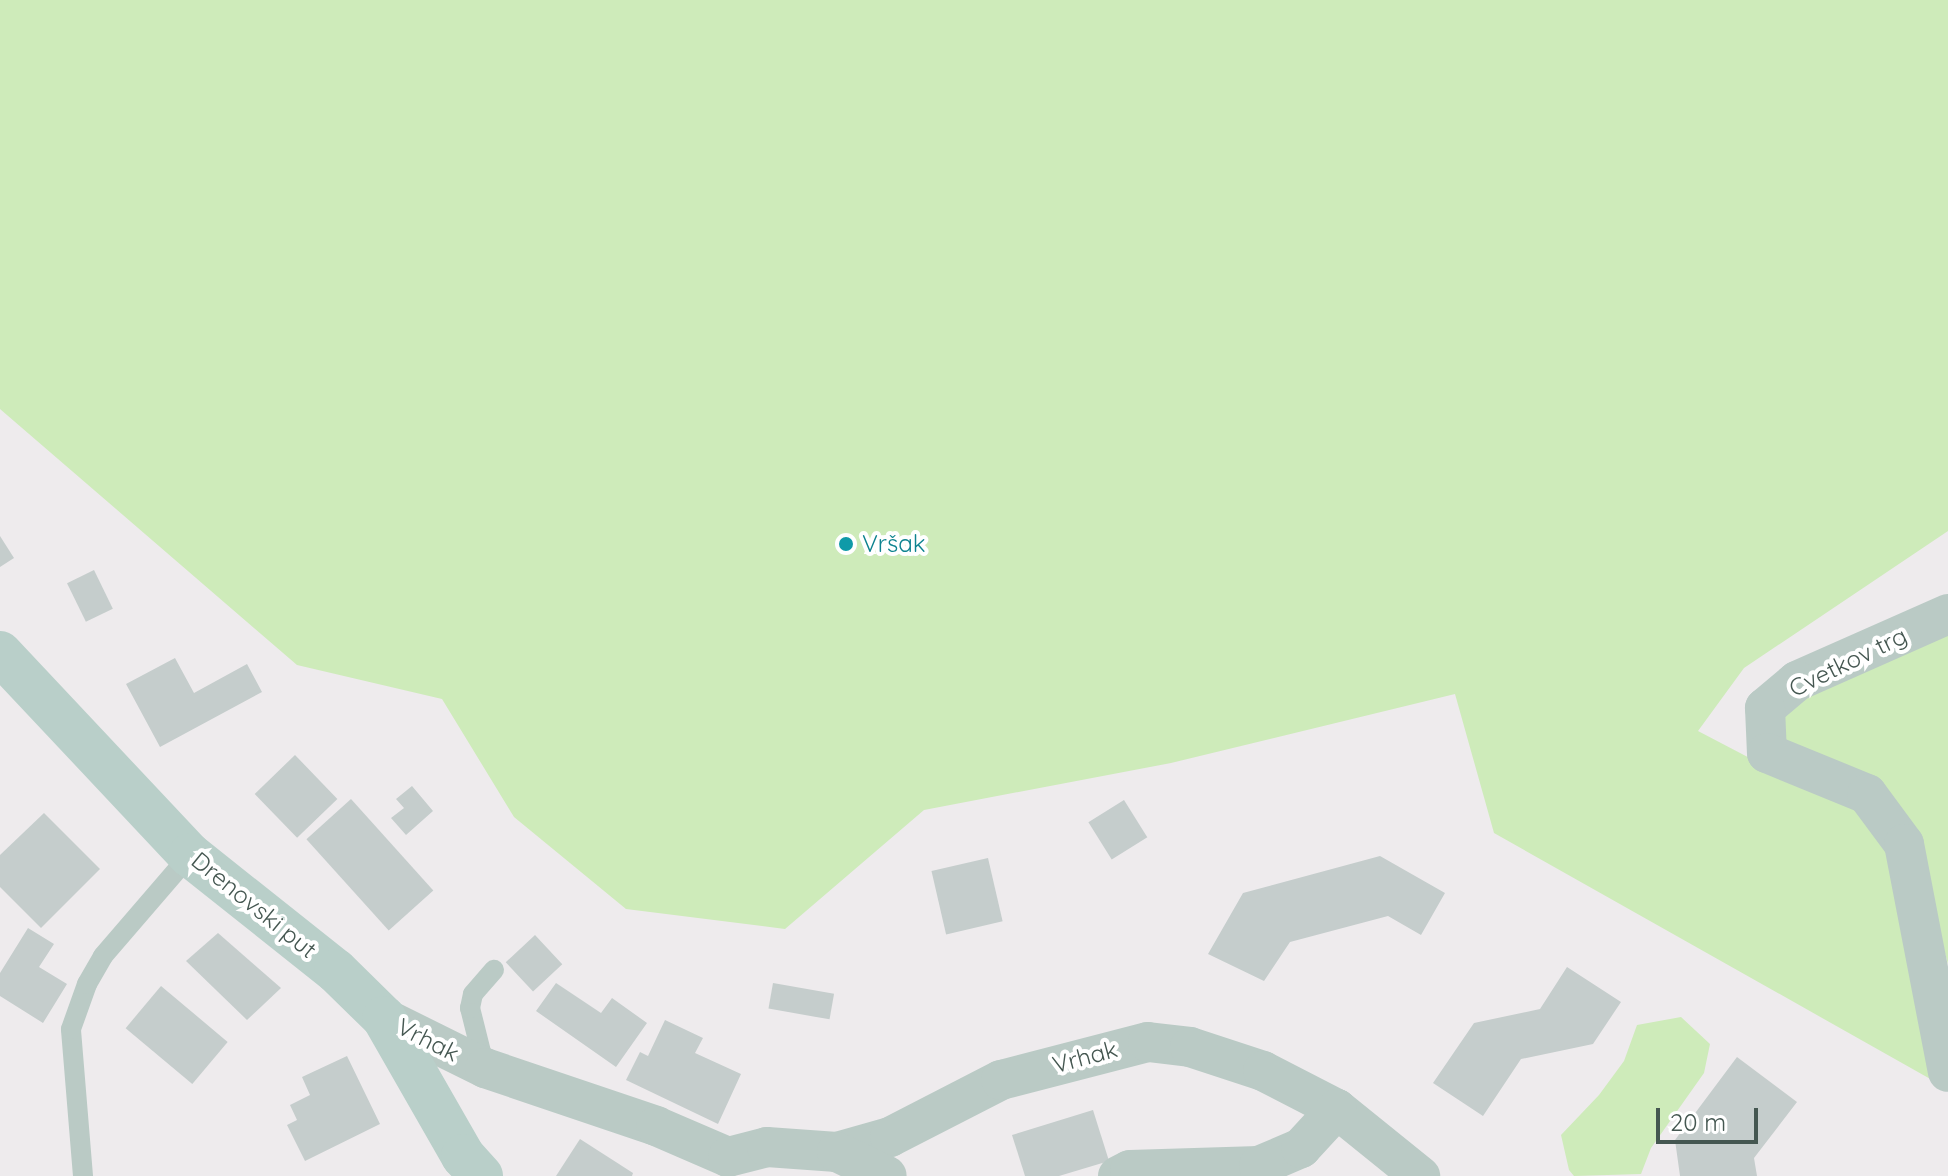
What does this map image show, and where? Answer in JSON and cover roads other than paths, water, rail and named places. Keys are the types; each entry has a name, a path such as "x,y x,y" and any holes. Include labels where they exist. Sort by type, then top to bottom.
{"main road":[{"name":"Drenovski put","path":"0,653 190,855 336,971 384,1018 463,1156 481,1176"}],"street":[{"name":"Cvetkov trg","path":"1948,614 1797,681 1765,708 1767,753 1867,794 1904,844 1948,1072"},
{"name":"Vrhak","path":"384,1018 485,1068 656,1126 728,1157 767,1147 837,1152 890,1137 1001,1080 1148,1042 1190,1047 1263,1071 1337,1109 1420,1176"},
{"path":"1118,1176 1130,1170 1259,1166 1301,1148 1337,1109"},
{"name":"Vrhak","path":"837,1152 887,1176"}],"lane":[{"path":"83,1176 71,1029 87,984 103,956 190,855"},
{"path":"485,1068 470,1008 473,994 494,970"}],"place":[{"name":"Vršak","path":"846,544"}]}
